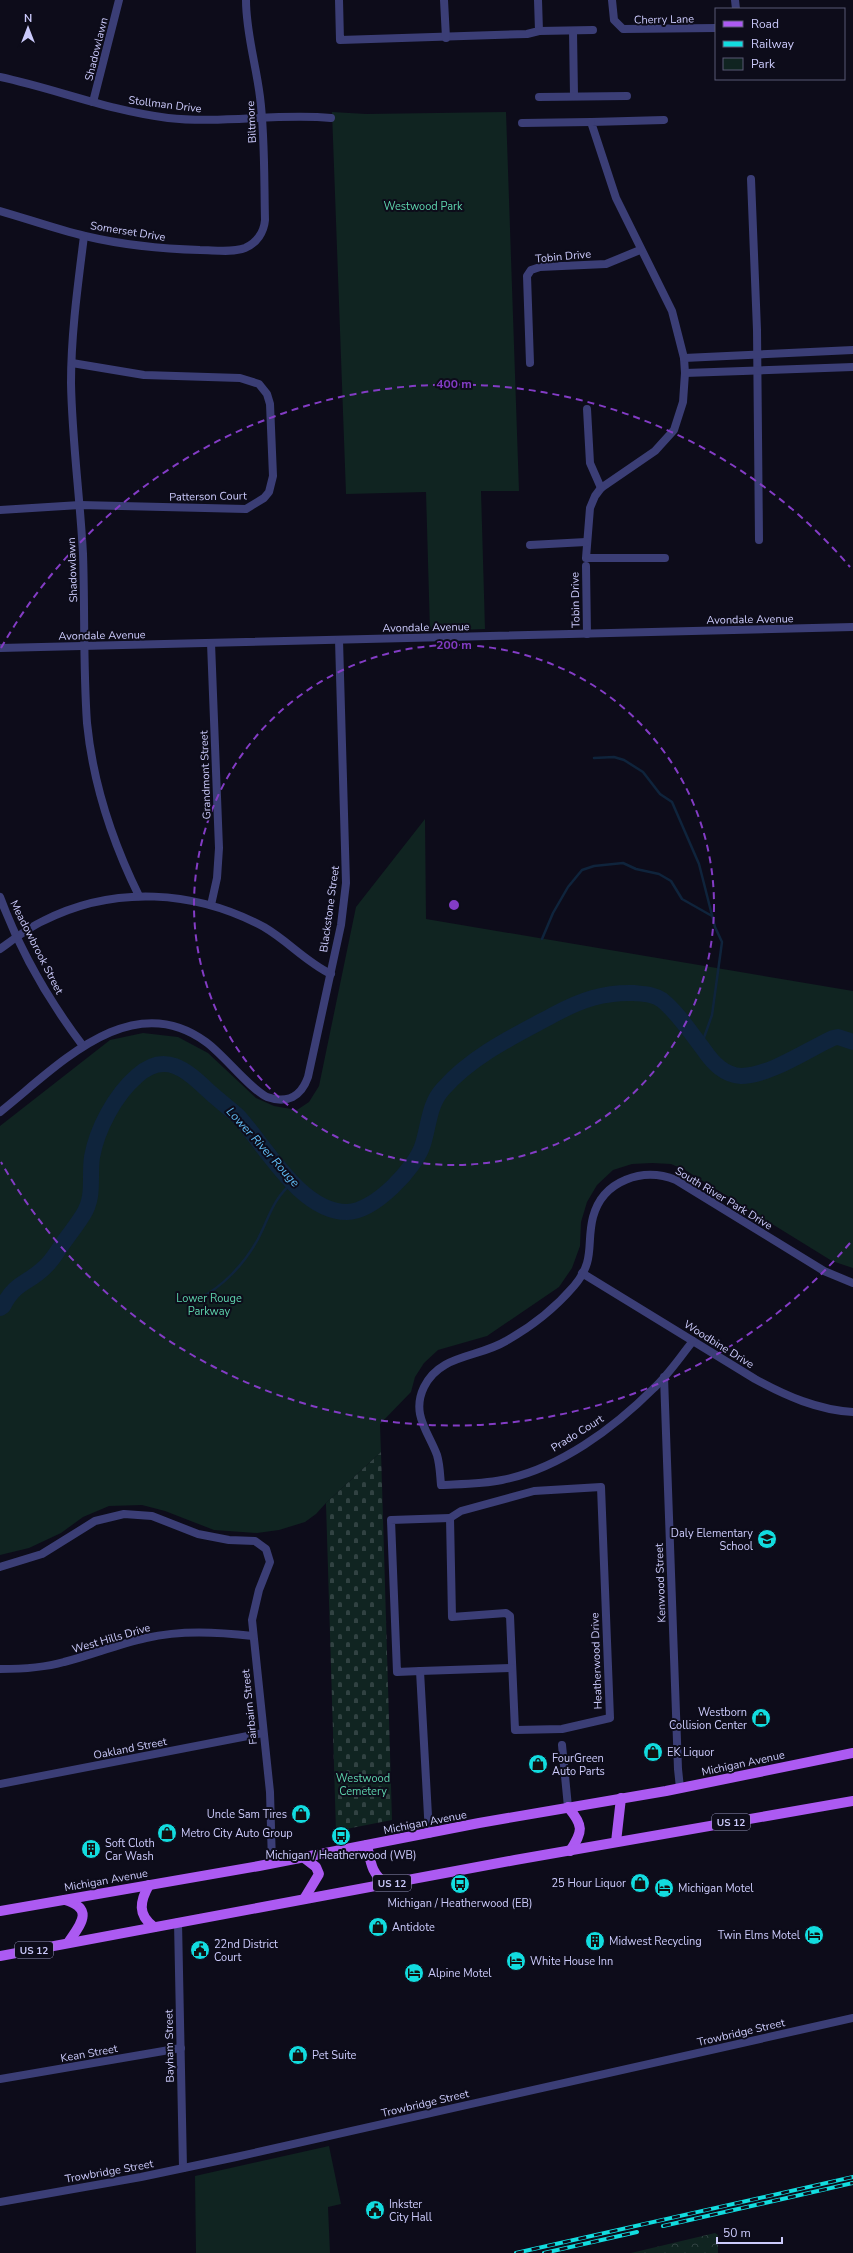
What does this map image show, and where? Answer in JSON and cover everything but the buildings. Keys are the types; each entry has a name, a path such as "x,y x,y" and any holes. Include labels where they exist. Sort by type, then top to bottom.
{"main road":[{"name":"Michigan Avenue","path":"0,1911 272,1864 568,1807 680,1788 853,1752"},
{"path":"616,1842 621,1798"},
{"name":"US 12","path":"0,1956 570,1850 853,1800"},
{"path":"568,1807 579,1819 580,1831 580,1836 570,1850"},
{"path":"367,1845 374,1873 386,1884"},
{"path":"303,1857 316,1867 319,1874 304,1899"},
{"path":"149,1885 142,1898 141,1910 148,1922 154,1927"},
{"path":"64,1900 73,1902 80,1908 83,1917 83,1923 68,1943"}],"street":[{"name":"Shadowlawn","path":"93,102 119,0"},
{"name":"Biltmore","path":"246,0 246,19 258,80 262,119 265,220 262,231 255,242"},
{"path":"339,0 340,40 446,38 527,34 539,31 593,30"},
{"path":"444,0 446,38"},
{"path":"538,0 539,31"},
{"name":"Cherry Lane","path":"612,0 614,20 623,29 715,28"},
{"path":"573,30 574,96"},
{"name":"Stollman Drive","path":"0,77 131,112 169,118 215,120 314,116 331,118"},
{"path":"539,97 627,96"},
{"path":"522,123 664,120"},
{"name":"Tobin Drive","path":"591,122 616,198 640,250 672,311 684,358 685,373 683,402 674,430 655,451 600,488 590,508 586,542 586,558 666,558"},
{"path":"751,179 758,355 759,540"},
{"name":"Somerset Drive","path":"0,211 84,236 131,245 180,250 235,250 244,248 255,242"},
{"name":"Shadowlawn","path":"84,236 72,363 73,429 80,505 88,724 96,779 113,839 139,896"},
{"name":"Tobin Drive","path":"530,363 527,276 531,270 540,267 606,264 640,250"},
{"path":"684,358 853,350"},
{"name":"Patterson Court","path":"0,510 80,505 246,508 254,506 269,492 273,476 271,411 270,404 264,390 247,379 144,375 72,363"},
{"path":"685,373 853,367"},
{"path":"587,409 590,463 600,488"},
{"path":"530,545 586,542"},
{"name":"Tobin Drive","path":"586,566 587,634"},
{"name":"Avondale Avenue","path":"0,648 853,627"},
{"name":"Blackstone Street","path":"83,1046 111,1031 126,1026 148,1023 170,1026 190,1033 206,1042 267,1097 276,1100 289,1099 298,1094 306,1084 341,925 347,864 339,640"},
{"name":"Grandmont Street","path":"211,643 218,848 217,878 211,905"},
{"path":"0,949 42,921 74,908 105,900 139,896 178,898 211,905 236,914 265,928 320,968 331,974"},
{"name":"Meadowbrook Street","path":"0,897 17,937 48,996 83,1046"},
{"path":"0,1112 83,1046"},
{"name":"South River Park Drive","path":"441,1485 437,1456 422,1426 419,1414 420,1397 428,1379 448,1362 490,1349 520,1332 560,1301 582,1273 590,1252 594,1217 602,1199 612,1188 625,1179 639,1174 651,1174 676,1180 824,1271 853,1282"},
{"name":"Woodbine Drive","path":"582,1273 780,1393 824,1408 853,1412"},
{"name":"Prado Court","path":"441,1485 474,1484 502,1480 553,1462 583,1445 611,1425 654,1388 693,1341"},
{"name":"Kenwood Street","path":"664,1377 678,1769 680,1788"},
{"name":"Heatherwood Drive","path":"420,1671 396,1672 391,1520 450,1518 461,1511 534,1491 600,1487 610,1718 562,1729 515,1730 510,1616 506,1613 452,1616 450,1518"},
{"name":"Fairbairn Street","path":"0,1567 42,1554 95,1521 124,1514 152,1516 208,1537 255,1542 262,1545 268,1552 270,1562 254,1603 252,1620 270,1792 272,1864"},
{"name":"West Hills Drive","path":"0,1669 23,1669 63,1663 125,1643 164,1635 206,1632 253,1636"},
{"path":"429,1834 420,1671 512,1668"},
{"name":"Oakland Street","path":"0,1784 263,1733"},
{"path":"562,1745 568,1807"},
{"name":"Bayham Street","path":"178,1922 183,2168"},
{"name":"Trowbridge Street","path":"0,2202 183,2168 853,2018"},
{"name":"Kean Street","path":"0,2079 181,2048"}],"green space":[{"name":"Westwood Park","path":"332,112 366,114 506,112 519,491 481,491 485,629 430,631 426,492 346,494"},
{"name":"Lower Rouge Parkway","path":"425,819 426,919 853,991 853,1268 832,1261 685,1170 671,1164 632,1164 613,1170 597,1185 587,1202 581,1222 580,1246 572,1268 559,1287 487,1336 438,1350 424,1363 415,1377 411,1392 380,1424 381,1452 316,1514 305,1522 279,1530 257,1533 214,1530 165,1511 142,1505 109,1506 83,1517 61,1533 29,1548 0,1555 0,1126 110,1040 143,1033 178,1037 208,1053 256,1098 274,1106 297,1110 309,1102 319,1086 356,907"},
{"name":"Westwood Cemetery","path":"381,1452 392,1820 336,1831 326,1503"},
{"path":"329,2146 341,2204 328,2207 330,2253 196,2253 195,2176"},
{"path":"715,2233 718,2235 718,2253 631,2253"}],"waterway":[{"path":"594,758 614,757 624,760 643,772 660,794 672,802 699,864 715,927 722,942 712,1015 701,1046"},
{"path":"542,939 553,913 568,887 582,870 594,866 623,863 636,869 659,874 671,881 682,899 712,916"},
{"name":"Lower River Rouge","path":"0,1308 18,1287 39,1273 48,1264 81,1218 89,1201 91,1187 91,1165 94,1146 108,1113 121,1093 137,1076 148,1068 158,1064 168,1064 186,1072 239,1117 286,1176 300,1190 315,1201 330,1209 347,1212 358,1210 381,1197 412,1165 423,1144 435,1101 438,1095 455,1077 481,1056 510,1038 555,1014 584,1001 623,993 645,994 659,998 679,1017 715,1064 724,1071 741,1076 764,1072 788,1062 833,1038 838,1037 853,1042"},
{"path":"198,1299 225,1281 247,1257 258,1239 280,1195 293,1182"}],"railway":[{"path":"516,2253 853,2177"},
{"path":"663,2226 853,2183"},
{"path":"544,2253 637,2232"}],"place":[{"name":"Daly Elementary School","path":"767,1539"},
{"name":"Westborn Collision Center","path":"761,1718"},
{"name":"EK Liquor","path":"653,1752"},
{"name":"FourGreen Auto Parts","path":"538,1764"},
{"name":"Uncle Sam Tires","path":"301,1814"},
{"name":"Metro City Auto Group","path":"167,1833"},
{"name":"Michigan / Heatherwood (WB)","path":"341,1836"},
{"name":"Soft Cloth Car Wash","path":"91,1849"},
{"name":"25 Hour Liquor","path":"640,1883"},
{"name":"Michigan / Heatherwood (EB)","path":"460,1884"},
{"name":"Michigan Motel","path":"664,1888"},
{"name":"Antidote","path":"378,1927"},
{"name":"Twin Elms Motel","path":"814,1935"},
{"name":"Midwest Recycling","path":"595,1941"},
{"name":"22nd District Court","path":"200,1950"},
{"name":"White House Inn","path":"516,1961"},
{"name":"Alpine Motel","path":"414,1973"},
{"name":"Pet Suite","path":"298,2055"},
{"name":"Inkster City Hall","path":"375,2210"}]}
